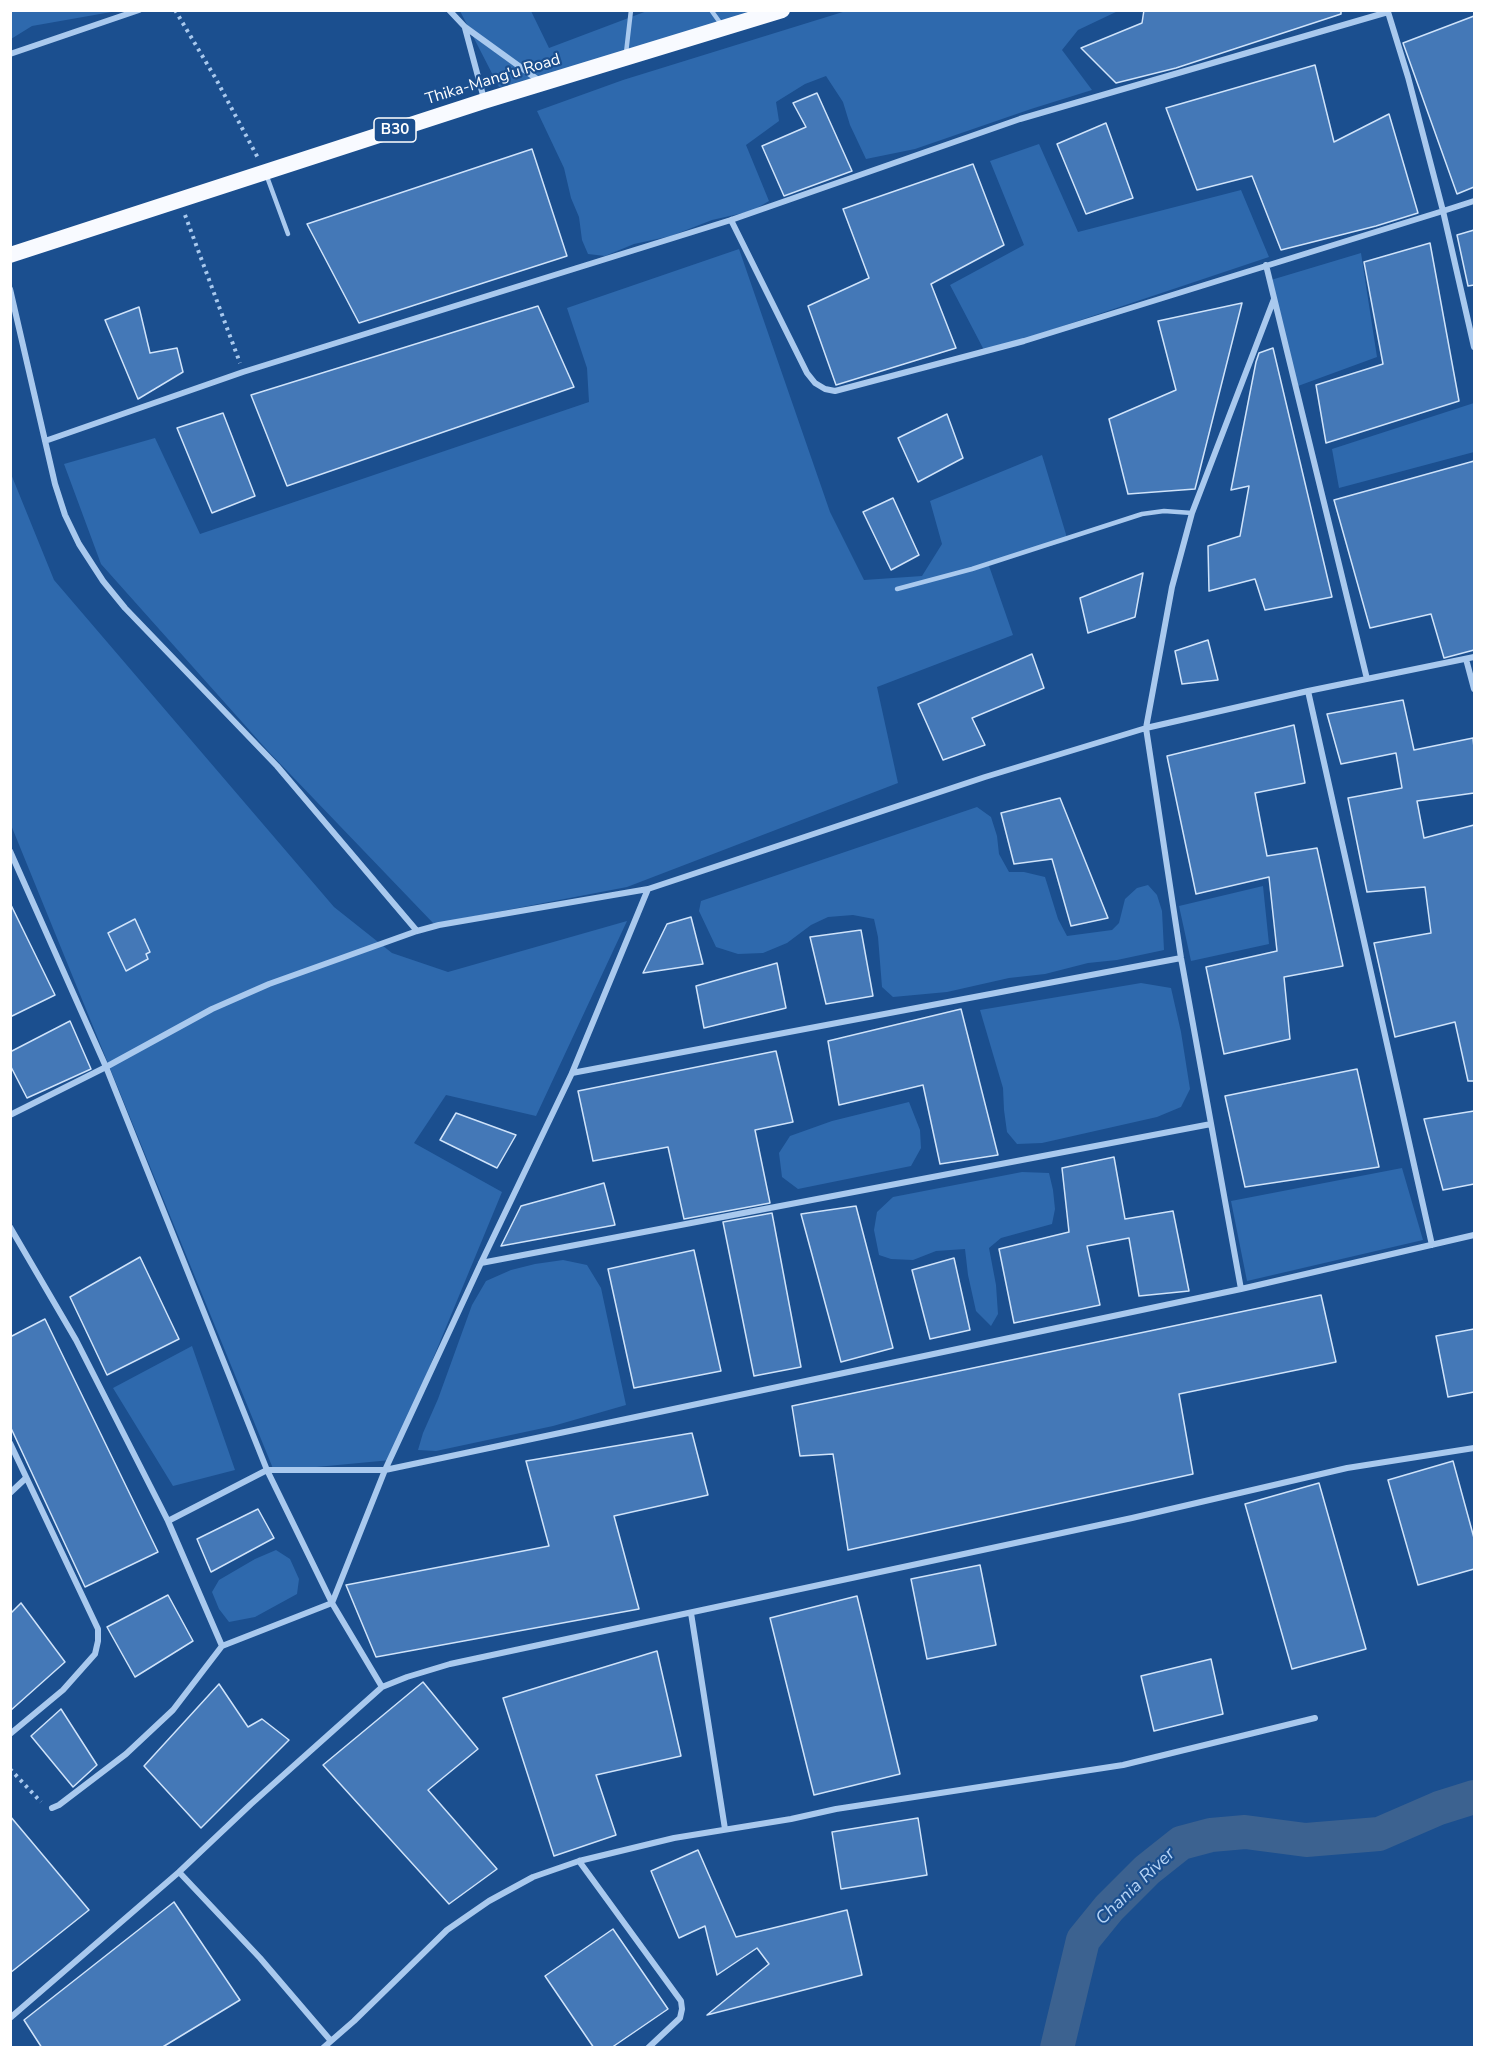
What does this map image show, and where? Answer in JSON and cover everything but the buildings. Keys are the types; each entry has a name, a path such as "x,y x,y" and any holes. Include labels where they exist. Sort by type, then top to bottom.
{"highway":[{"name":"Thika-Mang'u Road","path":"10,255 484,101 782,10"}],"street":[{"path":"10,54 139,10"},
{"path":"450,10 465,27 543,83"},
{"path":"45,441 243,372 731,220 1020,119 1391,11 1443,211 1474,347"},
{"path":"465,27 484,101"},
{"path":"731,220 807,373 815,383 825,389 835,391 1024,341 1474,201"},
{"path":"1266,265 1367,679"},
{"path":"10,289 55,484 65,515 79,544 103,581 125,608 277,766 417,932"},
{"path":"1241,1289 1181,958 1146,728 1172,587 1192,513 1274,299"},
{"path":"10,1115 106,1067 213,1009 269,984 439,925 648,889 985,777 1146,728 1308,691 1474,657"},
{"path":"1466,659 1474,689"},
{"path":"1308,691 1432,1245"},
{"path":"10,851 106,1067 267,1470 332,1603 382,1687"},
{"path":"52,1808 126,1754 173,1710 222,1646 332,1603 385,1470 572,1073 648,889"},
{"path":"572,1073 1181,958"},
{"path":"481,1263 1211,1124"},
{"path":"11,1229 76,1340 168,1521 222,1646"},
{"path":"168,1521 267,1470 385,1470 1241,1289 1474,1235"},
{"path":"10,1443 98,1629 95,1654 70,1683 10,1734"},
{"path":"10,2018 179,1872 382,1687 407,1677 450,1664 1132,1518 1336,1470 1474,1448"},
{"path":"10,1493 26,1478"},
{"path":"691,1612 726,1829"},
{"path":"323,2048 447,1930 489,1901 532,1877 579,1861 674,1838 836,1809 1124,1765 1315,1718"},
{"path":"579,1861 681,2001 680,2018 648,2048"},
{"path":"179,1872 260,1958 332,2041"}],"lane":[{"path":"626,58 631,10"},
{"path":"711,10 724,29"},
{"path":"265,172 288,234"},
{"path":"897,589 972,568 1142,514 1164,511 1192,513"}],"path":[{"path":"175,10 221,88 265,172"},
{"path":"179,200 243,372"},
{"path":"10,1769 45,1806 52,1808"}],"shaded area":[{"path":"11,10 117,11 32,26 11,39"},
{"path":"460,11 531,11 549,48 647,11 751,12 521,84 499,87"},
{"path":"846,11 1118,11 1078,30 1062,50 1092,90 915,149 866,159 850,125 843,102 826,76 805,84 776,102 779,121 746,145 769,201 752,211 712,220 671,236 634,244 605,256 588,254 582,240 579,217 571,198 564,168 537,111 623,80"},
{"path":"1039,144 1078,232 1241,190 1269,257 985,352 950,285 1024,245 990,161"},
{"path":"739,249 830,512 864,580 922,576 942,544 930,501 1042,455 1068,541 988,563 1013,635 877,687 898,783 627,887 434,924 267,750 101,564 64,464 155,438 200,534 589,402 587,368 567,308"},
{"path":"1361,253 1377,357 1298,386 1271,280"},
{"path":"1474,403 1474,452 1339,488 1332,449"},
{"path":"10,467 54,580 334,907 392,953 448,972 627,921 536,1116 446,1095 414,1143 502,1192 391,1460 274,1471 11,825"},
{"path":"977,807 991,817 997,836 999,854 1009,872 1024,872 1045,877 1058,919 1067,936 1112,930 1119,923 1125,899 1137,888 1148,885 1157,895 1162,911 1164,950 1117,960 1088,963 1045,974 1009,978 947,992 893,997 882,987 878,937 874,919 853,915 828,917 811,925 787,943 763,953 738,954 716,947 699,911 701,901"},
{"path":"1263,886 1269,944 1191,961 1179,906"},
{"path":"1141,983 1171,988 1190,1089 1181,1107 1157,1117 1042,1143 1017,1144 1007,1132 1003,1088 980,1010"},
{"path":"909,1102 920,1130 921,1148 911,1166 798,1189 782,1177 779,1153 790,1136 832,1121"},
{"path":"1402,1168 1423,1240 1247,1281 1231,1201"},
{"path":"1022,1172 1049,1173 1055,1209 1052,1224 1001,1238 989,1248 996,1285 998,1314 991,1326 976,1311 965,1249 936,1251 913,1260 891,1259 879,1255 874,1230 877,1212 893,1197"},
{"path":"563,1260 587,1265 601,1288 626,1405 553,1426 436,1451 418,1450 472,1305 486,1281 511,1270"},
{"path":"192,1346 235,1470 173,1486 113,1388"},
{"path":"276,1550 290,1559 299,1579 297,1594 255,1617 229,1622 219,1609 212,1592 219,1580 255,1559"}],"waterway":[{"name":"Chania River","path":"1057,2048 1083,1940 1109,1908 1147,1870 1181,1843 1211,1835 1245,1832 1306,1840 1379,1834 1439,1808 1474,1797"}]}
